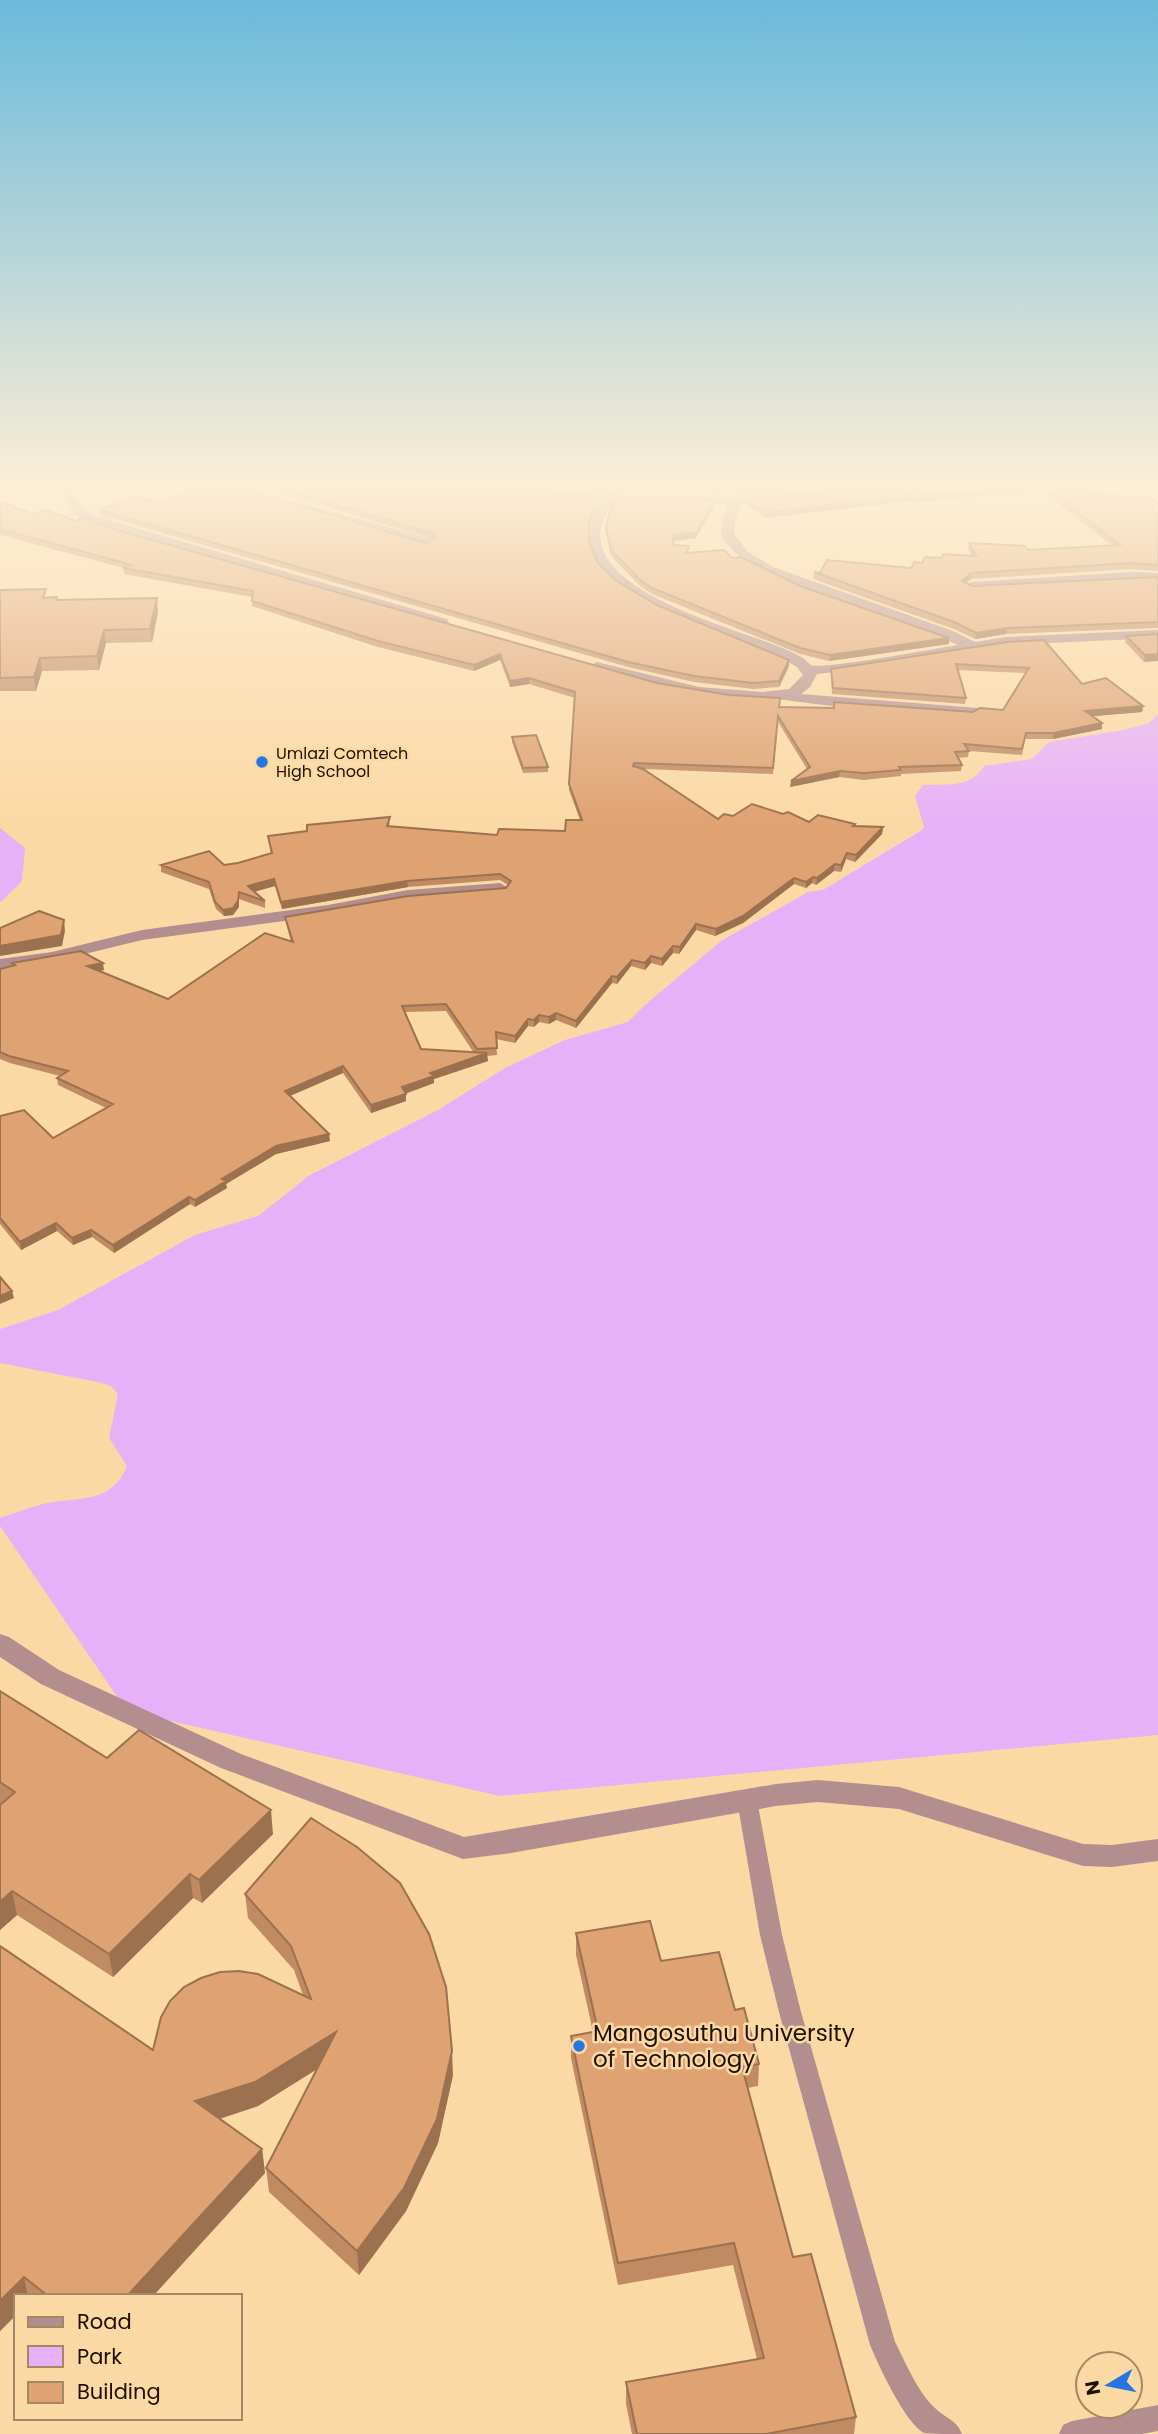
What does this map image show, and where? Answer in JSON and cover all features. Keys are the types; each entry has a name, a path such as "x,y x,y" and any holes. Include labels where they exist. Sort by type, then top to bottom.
{"street":[{"path":"357,598 459,627"},
{"path":"645,598 662,607 767,646 808,670 855,667 1006,641 1158,634"},
{"path":"849,598 912,620 972,646"},
{"path":"580,661 699,691 782,696 847,704 974,710"},
{"path":"782,696 793,693 805,684 810,675 808,670"},
{"path":"0,964 52,957 123,938 328,910 408,895 500,888"},
{"path":"0,1644 50,1677 231,1761 463,1848 747,1800 818,1791 900,1798 1083,1855 1112,1856 1158,1850"}],"lane":[{"path":"747,1800 771,1935 790,2012 883,2345 905,2388 925,2417 949,2434"},
{"path":"1072,2434 1158,2418"}],"green space":[{"path":"1158,714 1158,1735 500,1796 127,1711 0,1526 0,1518 42,1504 94,1496 113,1487 127,1466 109,1438 118,1394 111,1386 98,1382 0,1363 0,1329 58,1310 195,1235 258,1216 310,1175 438,1110 505,1068 565,1040 628,1022 721,941 808,892 823,890 922,830 924,827 915,796 923,785 965,781 973,778 984,766 1032,759 1049,742 1123,730 1149,723"},
{"path":"0,828 25,848 22,881 0,903"}],"building":[{"path":"0,598 57,598 56,600 157,598 150,629 104,630 97,656 40,658 34,677 0,678"},
{"path":"252,598 356,598 657,683 729,695 780,698 779,707 834,708 834,702 973,712 980,708 1003,710 1029,668 956,664 966,698 833,688 831,669 1007,642 1044,640 1082,684 1106,678 1143,706 1085,711 1102,723 1054,733 1026,733 1022,749 964,744 969,751 955,752 962,765 899,767 901,770 864,773 840,771 791,781 810,767 778,716 773,768 634,763 633,766 643,769 718,819 724,814 733,816 752,804 783,814 788,812 809,822 818,815 855,824 853,826 883,827 856,855 847,853 841,865 835,864 817,878 813,877 806,882 794,878 743,916 716,929 696,924 680,947 673,946 662,959 651,956 645,963 632,960 617,977 612,976 576,1021 556,1013 549,1017 539,1015 534,1020 528,1019 515,1036 496,1032 497,1048 477,1049 446,1004 402,1006 421,1049 487,1053 430,1073 434,1076 402,1087 406,1094 371,1105 343,1066 285,1091 329,1134 276,1146 222,1179 226,1181 195,1200 189,1197 113,1245 91,1230 72,1238 56,1223 20,1242 0,1218 0,1116 24,1110 53,1138 113,1104 57,1078 68,1071 0,1052 0,969 15,965 12,963 81,951 103,963 87,966 168,999 265,933 293,942 285,917 408,896 506,888 511,881 500,874 407,881 281,902 274,879 248,886 265,901 239,892 238,901 233,908 223,910 215,902 209,882 161,865 209,851 224,865 238,863 272,853 268,836 307,831 307,825 390,817 387,826 497,835 499,829 565,831 566,820 582,820 569,784 575,692 529,678 510,681 500,654 474,665 378,641 252,601"},
{"path":"404,598 645,598 789,660 779,681 753,683 694,676 628,662"},
{"path":"676,598 833,598 949,638 830,655 800,648"},
{"path":"886,598 1158,598 1158,622 1007,628 976,633 954,622"},
{"path":"1158,634 1158,654 1145,655 1126,636"},
{"path":"536,735 548,767 523,768 512,737"},
{"path":"39,911 64,920 61,935 0,946 0,928"},
{"path":"0,1277 12,1291 0,1296"},
{"path":"0,1691 107,1758 139,1730 271,1810 199,1880 190,1874 109,1954 12,1891 0,1902 0,1805 15,1792 0,1782"},
{"path":"311,1818 357,1847 400,1883 429,1934 446,1987 452,2051 437,2119 404,2188 357,2251 266,2168 336,2032 255,2082 195,2101 262,2149 129,2294 45,2294 24,2277 0,2301 0,1946 153,2050 161,2017 170,2001 184,1987 201,1978 220,1972 258,1974 311,1999 291,1946 245,1894"},
{"path":"650,1921 661,1961 719,1952 735,2010 744,2008 759,2064 742,2067 793,2257 811,2254 856,2417 766,2434 637,2434 626,2382 764,2358 734,2243 618,2263 571,2036 598,2031 576,1933"}],"place":[{"name":"Umlazi Comtech High School","path":"262,762"},
{"name":"Mangosuthu University of Technology","path":"579,2046"}]}
